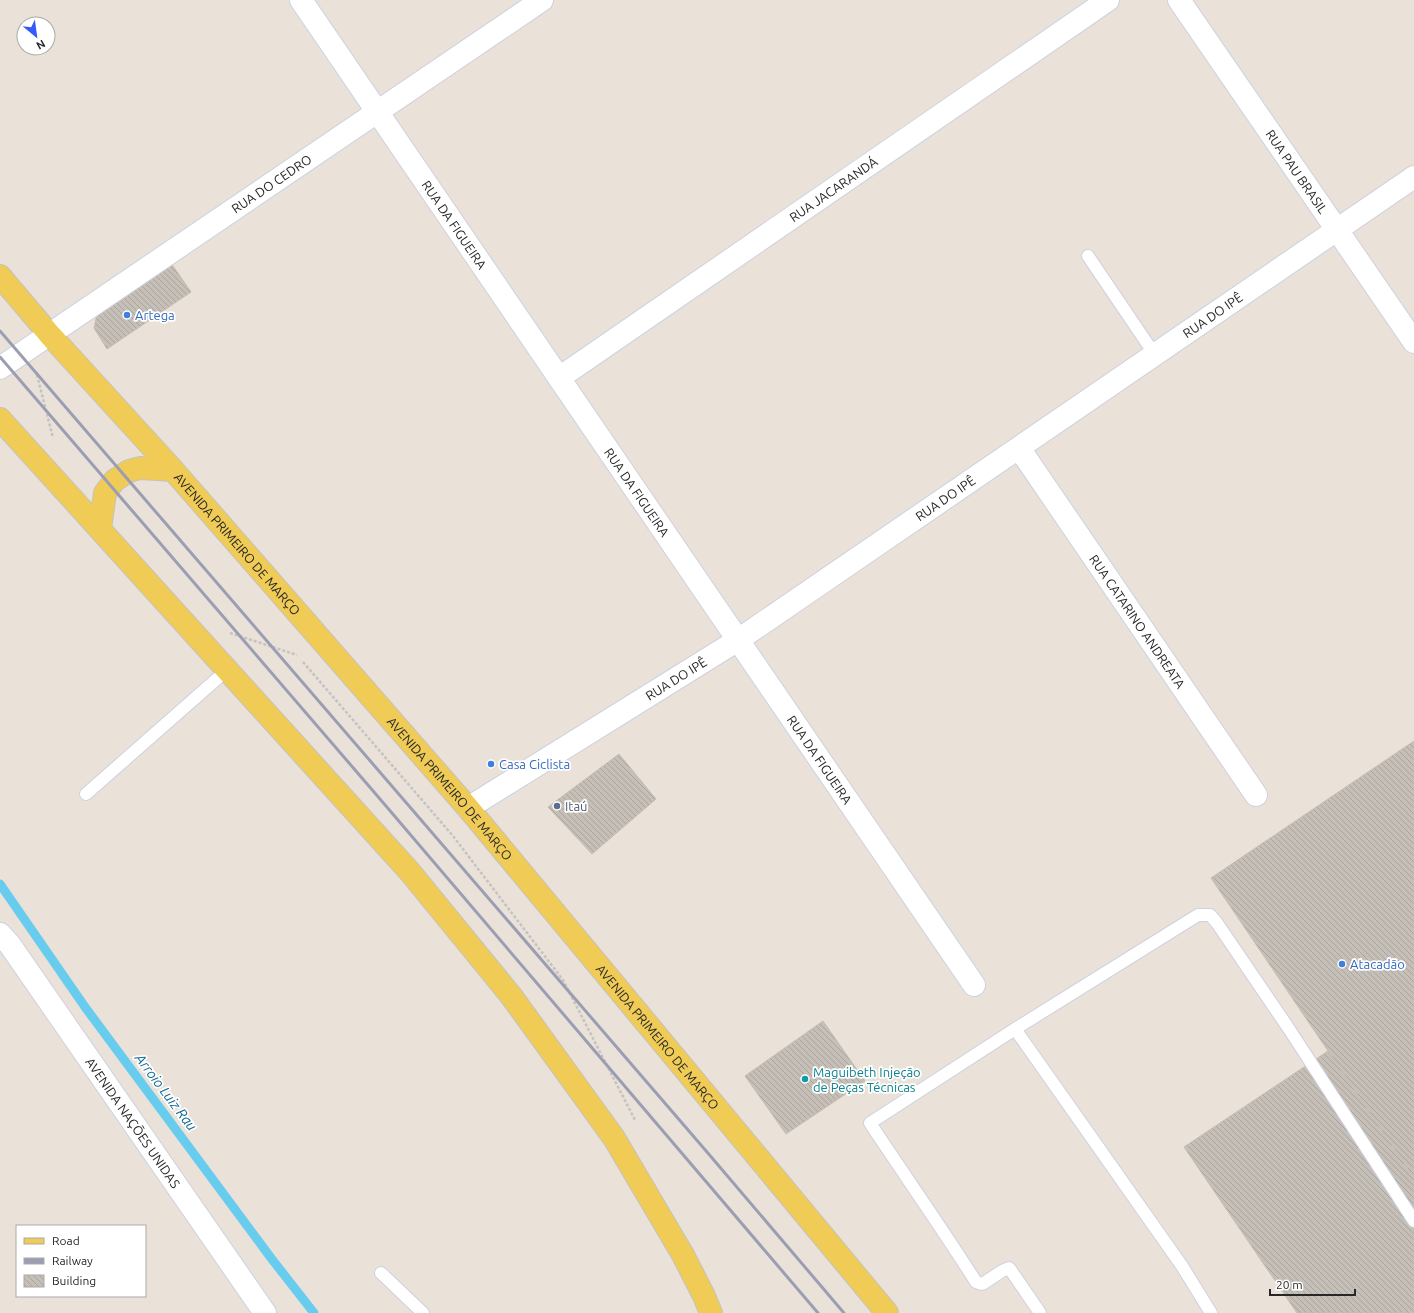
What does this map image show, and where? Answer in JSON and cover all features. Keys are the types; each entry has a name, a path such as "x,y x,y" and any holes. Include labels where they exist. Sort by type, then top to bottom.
{"main road":[{"name":"AVENIDA PRIMEIRO DE MARÇO","path":"0,276 50,335 173,470 468,808 887,1313"},
{"path":"0,419 410,872 512,997 614,1138 683,1255 711,1313"},
{"path":"100,530 105,494 115,480 129,471 140,468 173,470"}],"street":[{"name":"RUA DA FIGUEIRA","path":"301,0 974,985"},
{"name":"RUA DO CEDRO","path":"0,368 542,0"},
{"name":"RUA JACARANDÁ","path":"559,378 1108,0"},
{"name":"RUA PAU BRASIL","path":"1179,0 1414,342"},
{"name":"RUA DO IPÊ","path":"468,808 738,640 1414,177"},
{"name":"RUA CATARINO ANDREATA","path":"1019,448 1256,796"},
{"name":"AVENIDA NAÇÕES UNIDAS","path":"0,934 10,945 264,1313"}],"lane":[{"path":"1088,256 1155,355"},
{"path":"86,794 227,670"},
{"path":"1040,1313 1010,1269 1002,1271 984,1283 981,1284 976,1282 947,1236 870,1123 1015,1029 1198,915 1210,915 1217,923 1289,1029 1414,1221"},
{"path":"1015,1029 1178,1260 1211,1313"},
{"path":"382,1273 423,1313"}],"path":[{"path":"30,348 54,444"},
{"path":"228,633 296,654 453,836 563,980 636,1122"}],"building":[{"path":"171,263 191,292 107,349 94,328 97,314"},
{"name":"Atacadão","path":"1414,741 1414,1178 1211,878"},
{"path":"619,754 656,799 592,854 548,807"},
{"name":"Maguibeth Injeção de Peças Técnicas","path":"823,1021 865,1081 786,1134 745,1076"},
{"path":"1328,1051 1414,1178 1414,1313 1297,1313 1184,1147"}],"waterway":[{"name":"Arroio Luiz Rau","path":"0,884 85,1007 271,1258 314,1313"}],"railway":[{"path":"0,331 844,1313"},
{"path":"0,357 380,799 818,1313"}],"place":[{"name":"Artega","path":"127,315"},
{"name":"Casa Ciclista","path":"491,764"},
{"name":"Itaú","path":"557,806"},
{"name":"Atacadão","path":"1342,964"},
{"name":"Maguibeth Injeção de Peças Técnicas","path":"805,1079"}]}
